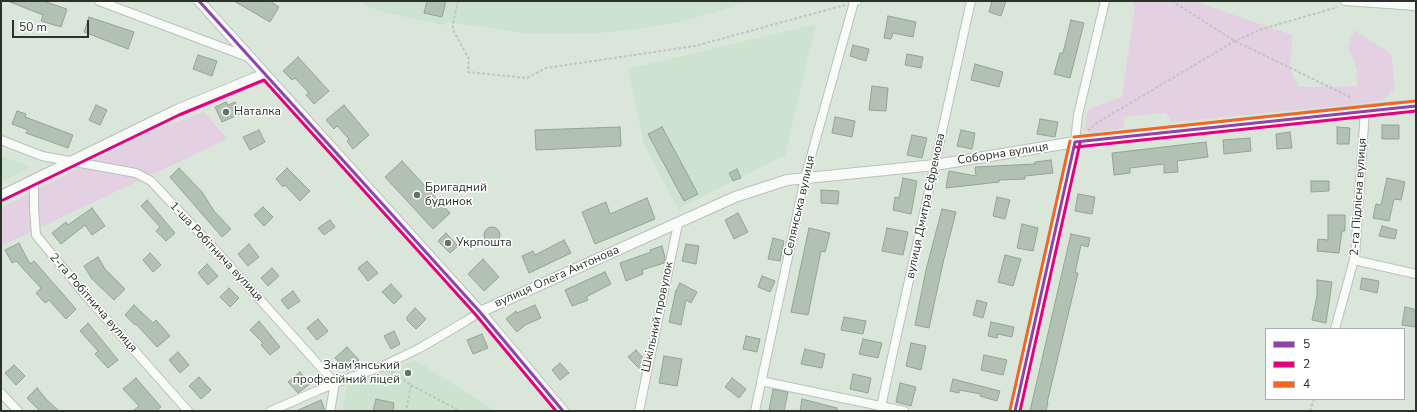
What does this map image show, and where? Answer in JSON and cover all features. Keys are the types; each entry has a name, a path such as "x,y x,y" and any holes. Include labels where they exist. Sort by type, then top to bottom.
{"street":[{"path":"99,1 248,57"},
{"path":"198,1 480,312 563,411"},
{"name":"вулиця Дмитра Єфремова","path":"881,409 971,1"},
{"path":"1015,411 1075,142 1078,115 1104,1"},
{"name":"Селянська вулиця","path":"755,411 805,178 855,2"},
{"path":"1349,2 1416,6"},
{"path":"1,196 176,110 265,74"},
{"name":"Соборна вулиця","path":"805,178 935,165 1075,142 1365,110 1416,106"},
{"name":"2-га Підлісна вулиця","path":"1335,328 1354,260 1365,110"},
{"name":"1-ша Робітнича вулиця","path":"1,140 42,156 136,173 151,182 215,249 335,383"},
{"name":"вулиця Олега Антонова","path":"271,411 335,383 383,366 420,348 480,312 755,189 788,180 805,178"},
{"name":"2-га Робітнича вулиця","path":"34,180 36,235 87,297 188,411"},
{"name":"Шкільний провулок","path":"639,411 678,224"},
{"path":"1354,260 1416,274"},
{"path":"761,381 881,409 904,411"},
{"path":"330,411 335,383"},
{"path":"1,393 18,411"}],"path":[{"path":"458,1 453,30 469,59 468,72 527,78 546,68 696,46 855,2"},
{"path":"1172,1 1235,41 1350,97"},
{"path":"1075,142 1095,124 1235,41 1262,29 1349,2"},
{"path":"383,366 410,385 460,411"},
{"path":"406,411 410,385"},
{"path":"1310,411 1314,400"}],"shaded area":[{"path":"354,1 753,1 676,23 614,32 530,34 448,22 443,25 382,12"},
{"path":"1133,1 1193,1 1292,35 1290,69 1299,87 1357,86 1357,70 1348,46 1354,30 1391,54 1395,88 1383,100 1356,104 1172,122 1166,113 1124,117 1124,128 1094,133 1085,129 1088,109 1122,97 1135,6"},
{"path":"816,24 785,155 678,209 644,144 628,69"},
{"path":"204,112 227,139 1,246 1,208 149,132"},
{"path":"1,156 31,167 1,182"},
{"name":"Знам'янський професійний ліцей","path":"415,360 496,411 342,411 347,385"}],"building":[{"path":"43,1 67,9 61,27 41,21 43,15 10,2"},
{"path":"234,1 270,1 279,7 270,22"},
{"path":"427,1 446,1 442,17 424,13"},
{"path":"992,1 1006,1 1001,16 989,12"},
{"path":"888,16 916,22 913,37 893,33 891,39 884,38"},
{"path":"89,17 134,32 128,49 84,32"},
{"path":"1071,20 1084,23 1070,78 1054,74 1060,53 1063,53"},
{"path":"853,45 869,49 866,61 850,56"},
{"path":"907,54 923,57 921,68 905,65"},
{"path":"198,55 217,61 212,76 193,69"},
{"path":"298,57 329,91 314,104 306,95 309,93 295,78 292,80 283,71"},
{"path":"975,64 1003,72 999,87 971,80"},
{"path":"872,86 888,88 886,111 869,110"},
{"path":"226,102 228,105 235,102 240,114 222,122 215,107"},
{"path":"96,105 107,110 100,125 89,120"},
{"path":"344,105 369,135 353,149 347,141 349,139 337,126 334,129 326,120"},
{"path":"17,111 26,114 25,117 73,135 68,148 26,133 28,130 12,124"},
{"path":"835,117 855,121 852,137 832,133"},
{"path":"1040,119 1058,122 1055,137 1037,134"},
{"path":"1382,125 1399,125 1399,139 1382,139"},
{"path":"620,127 621,146 536,150 535,130"},
{"path":"662,127 698,194 684,201 648,134"},
{"path":"1337,127 1350,128 1349,144 1337,144"},
{"path":"259,130 265,142 250,150 243,137"},
{"path":"961,130 975,133 972,149 957,146"},
{"path":"1290,132 1292,148 1277,149 1276,134"},
{"path":"912,135 927,138 922,158 907,155"},
{"path":"1250,138 1251,151 1224,154 1223,140"},
{"path":"1206,142 1208,157 1177,161 1178,172 1164,173 1164,164 1130,168 1130,173 1114,175 1112,153"},
{"path":"1051,160 1053,173 1025,176 1025,179 999,180 999,182 946,188 949,171 976,176 975,167 1035,164 1035,162"},
{"name":"Бригадний будинок","path":"402,161 450,213 433,229 385,177"},
{"path":"179,168 202,192 214,211 231,229 222,237 170,177"},
{"path":"287,168 310,191 300,201 285,185 283,187 276,179"},
{"path":"737,169 741,178 733,181 729,173"},
{"path":"903,178 917,181 911,214 893,210 895,197 899,198"},
{"path":"1387,178 1405,182 1401,200 1394,199 1389,221 1373,218 1376,204 1381,205"},
{"path":"1311,181 1329,181 1329,191 1311,192"},
{"path":"821,190 839,191 838,204 821,203"},
{"path":"1078,194 1095,197 1092,214 1075,211"},
{"path":"997,197 1010,200 1005,219 993,216"},
{"path":"647,198 655,219 595,244 582,212 606,202 610,214"},
{"path":"147,200 175,233 166,241 156,231 160,227 141,206"},
{"path":"263,207 273,217 264,226 254,215"},
{"path":"92,208 105,226 92,235 85,225 61,244 52,233 66,222 68,225"},
{"path":"942,209 956,212 929,328 915,325 926,270"},
{"path":"738,213 748,232 734,239 725,220"},
{"path":"1328,215 1345,215 1345,231 1342,231 1339,253 1317,251 1318,239 1328,240"},
{"path":"330,220 335,227 324,235 318,228"},
{"path":"1022,224 1038,228 1033,251 1017,248"},
{"path":"1382,226 1397,230 1395,239 1379,236"},
{"path":"492,227 498,229 500,235 498,241 492,243 486,241 484,235 486,229"},
{"path":"809,228 830,233 825,252 821,251 808,315 791,312"},
{"path":"887,228 908,232 903,255 882,251"},
{"name":"Укрпошта","path":"446,233 458,246 450,253 438,241"},
{"path":"1071,234 1090,238 1088,247 1081,245 1075,273 1078,273 1046,411 1030,411"},
{"path":"773,238 784,241 780,261 768,259"},
{"path":"564,240 571,253 529,273 522,256 533,251 535,255"},
{"path":"19,243 30,264 34,261 76,309 66,319 49,300 45,303 36,293 41,288 16,261 12,263 5,250"},
{"path":"249,244 259,257 248,266 238,254"},
{"path":"686,244 699,246 696,264 682,261"},
{"path":"662,246 665,257 664,263 642,270 643,274 626,281 620,263 651,252 650,250"},
{"path":"150,253 161,265 153,272 143,260"},
{"path":"1005,255 1021,259 1013,286 998,282"},
{"path":"98,257 105,269 125,289 114,300 92,279 84,266"},
{"path":"483,259 499,277 484,291 468,274"},
{"path":"367,261 378,273 368,281 358,268"},
{"path":"207,264 218,276 208,285 198,273"},
{"path":"272,268 279,276 268,286 261,278"},
{"path":"605,272 611,284 586,297 588,300 572,306 565,290"},
{"path":"762,276 775,281 770,292 758,287"},
{"path":"1362,278 1379,281 1377,293 1360,289"},
{"path":"1317,280 1332,282 1326,323 1312,320 1317,296"},
{"path":"680,283 697,292 691,303 686,300 681,325 669,322 676,290"},
{"path":"391,284 402,296 394,304 382,292"},
{"path":"229,288 239,298 230,307 220,297"},
{"path":"293,291 300,301 288,309 281,300"},
{"path":"977,300 987,303 983,318 973,315"},
{"path":"134,305 153,323 156,320 170,336 157,347 136,324 135,325 125,315"},
{"path":"535,305 541,318 525,325 517,332 506,319 516,311 517,313"},
{"path":"1405,307 1414,309 1414,312 1416,312 1416,327 1402,325"},
{"path":"415,308 426,319 416,329 407,320 407,317"},
{"path":"844,317 866,321 863,334 841,330"},
{"path":"318,319 328,331 317,340 307,328"},
{"path":"259,321 280,347 270,355 261,345 263,343 250,330"},
{"path":"991,322 1014,327 1012,337 998,334 997,338 988,336"},
{"path":"88,323 118,360 108,368 95,354 98,351 80,331"},
{"path":"394,331 400,344 391,349 384,336"},
{"path":"482,334 488,348 473,354 467,340"},
{"path":"746,336 760,339 757,352 743,349"},
{"path":"863,339 882,343 878,358 859,354"},
{"path":"911,343 926,346 921,370 906,366"},
{"path":"347,347 359,360 347,371 335,358"},
{"path":"805,349 825,354 822,368 801,364"},
{"path":"636,350 644,359 643,366 640,369 628,357"},
{"path":"178,352 189,365 180,373 169,360"},
{"path":"984,355 1007,360 1003,375 981,370"},
{"path":"664,356 682,359 677,386 659,383"},
{"path":"560,363 569,373 560,380 552,370"},
{"path":"14,365 25,376 16,385 5,373"},
{"path":"300,372 310,384 298,393 288,382"},
{"path":"853,374 871,378 868,393 850,389"},
{"path":"199,377 211,390 201,399 189,386"},
{"path":"136,378 161,407 156,411 133,411 139,406 123,389"},
{"path":"732,378 746,389 739,398 725,387"},
{"path":"953,379 1000,391 997,401 980,396 981,394 959,390 959,393 950,391"},
{"path":"900,383 916,387 911,406 896,402"},
{"path":"37,388 59,411 40,411 27,398"},
{"path":"773,389 788,392 784,411 769,410"},
{"path":"376,399 394,403 393,411 373,411"},
{"path":"802,399 837,408 837,411 800,411"},
{"path":"321,400 325,411 296,411"}],"transit line":[{"name":"5","path":"199,1 480,312 563,411"},
{"name":"2","path":"3,200 179,115 264,80 476,315 556,411"},
{"name":"4","path":"1074,137 1416,101"},
{"name":"5","path":"1075,142 1416,106"},
{"name":"2","path":"1076,147 1416,111"},
{"name":"4","path":"1010,410 1070,141"},
{"name":"5","path":"1015,411 1075,142"},
{"name":"2","path":"1020,411 1080,143"}],"place":[{"name":"Наталка","path":"226,112"},
{"name":"Бригадний будинок","path":"417,195"},
{"name":"Укрпошта","path":"448,243"},
{"name":"Знам'янський професійний ліцей","path":"408,373"}]}
